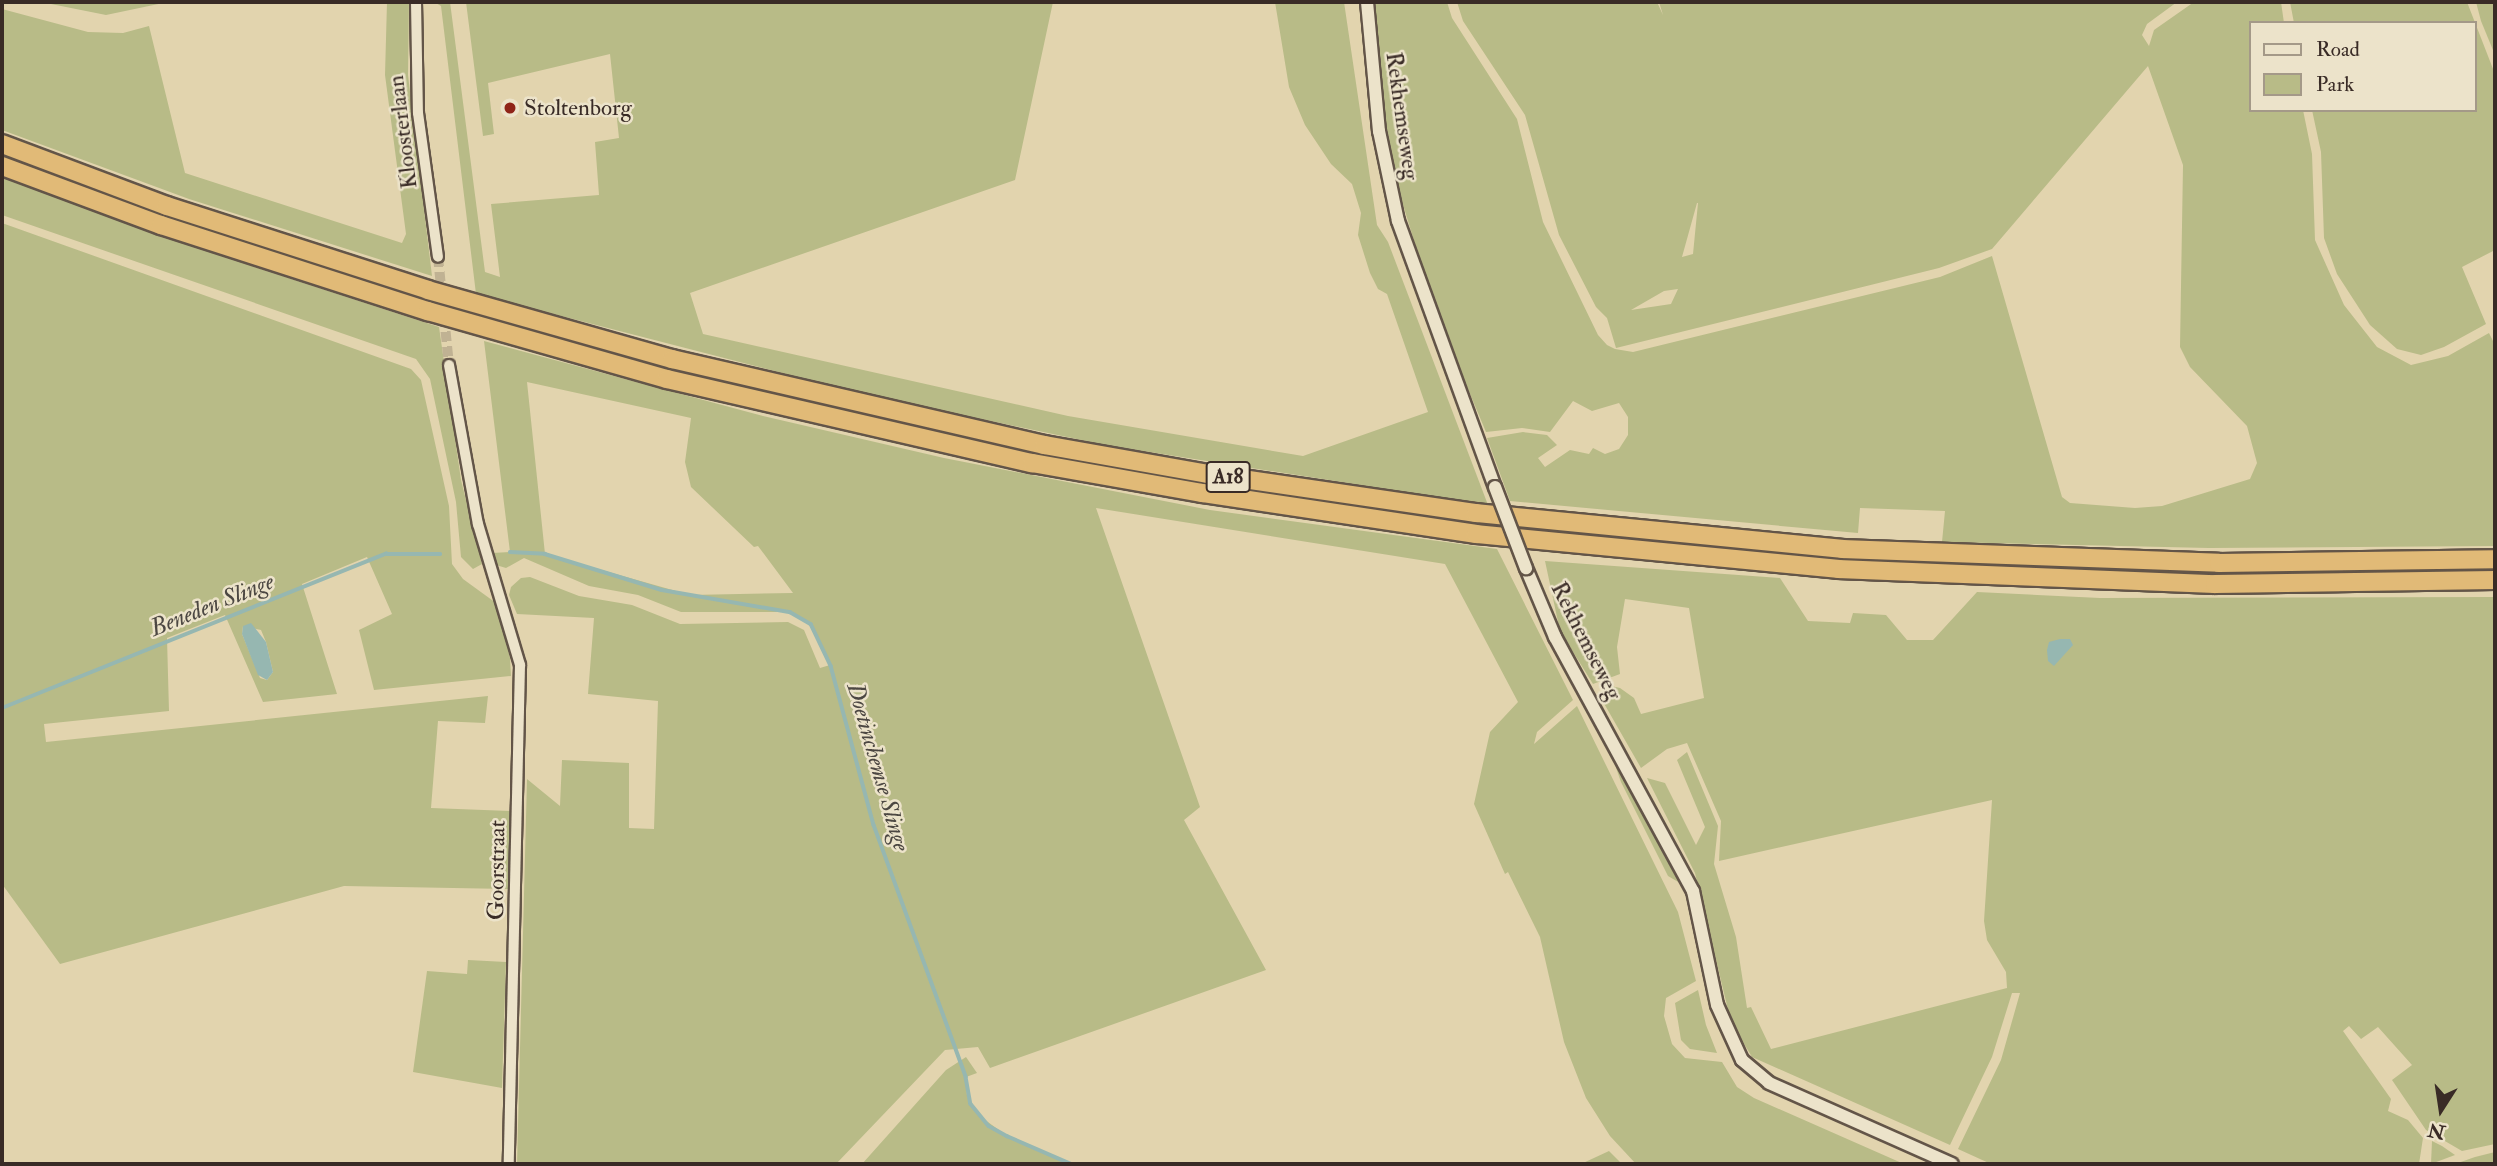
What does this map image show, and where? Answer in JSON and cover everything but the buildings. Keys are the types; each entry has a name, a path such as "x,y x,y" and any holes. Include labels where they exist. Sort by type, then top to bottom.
{"highway":[{"name":"A18","path":"2,144 167,206 428,290 671,359 1044,445 1208,474 1476,513 1842,549 2219,563 2495,559"},
{"name":"A18","path":"2,166 161,225 428,311 667,379 1032,463 1215,495 1476,534 1838,569 2215,584 2495,580"}],"street":[{"name":"Kloosterlaan","path":"416,2 418,113 438,257"},
{"name":"Rekhemseweg","path":"1367,2 1380,131 1395,211 1495,487 1555,637 1693,891 1717,1005 1742,1060 1769,1083 1952,1164"},
{"name":"Goorstraat","path":"449,365 467,476 520,665 509,1164"}],"green space":[{"path":"41,2 168,2 106,15"},
{"path":"387,2 409,2 408,75 432,276 189,199 2,130 2,9 88,32 123,33 149,26 185,173 402,243 406,234 385,75"},
{"path":"434,2 450,2 485,272 500,277 491,204 599,195 595,142 619,138 610,54 488,83 494,134 483,136 466,2 1053,2 1015,180 690,293 703,334 1068,416 1303,456 1428,412 1387,294 1378,289 1370,273 1358,235 1361,213 1352,184 1331,164 1305,125 1289,87 1275,2 1344,2 1377,225 1388,242 1488,505 1105,445 876,397 476,294 441,6"},
{"path":"1374,2 1447,2 1452,18 1517,119 1543,222 1598,335 1607,345 1615,349 1633,352 1940,277 1992,256 2062,497 2070,503 2135,508 2162,506 2250,479 2257,463 2247,426 2190,367 2180,347 2183,165 2148,66 1992,249 1939,268 1616,348 1607,318 1596,307 1559,235 1525,115 1463,21 1457,2 1657,2 1663,15 1659,2 2177,2 2147,24 2142,35 2149,46 2154,30 2194,2 2281,2 2284,21 2248,21 2248,112 2303,112 2312,154 2315,240 2344,305 2377,347 2411,365 2448,356 2489,333 2495,345 2495,546 2209,548 1942,542 1945,511 1860,508 1858,533 1510,501 1487,438 1523,432 1547,435 1557,445 1538,458 1545,467 1570,450 1589,454 1593,448 1605,454 1619,449 1628,435 1628,417 1619,403 1592,411 1573,401 1550,432 1522,428 1486,432 1437,315 1400,195 1385,119","holes":["1698,203 1693,254 1682,257","1678,289 1671,304 1631,310 1664,291"]},
{"path":"2290,2 2467,2 2474,21 2294,21"},
{"path":"2476,2 2495,2 2495,55 2481,21"},
{"path":"2476,25 2495,74 2495,250 2462,267 2486,324 2444,347 2421,355 2397,349 2370,325 2337,274 2324,238 2321,152 2312,112 2476,112"},
{"path":"2,177 166,238 439,327 461,480 482,564 473,569 461,557 456,502 430,379 416,359 2,215"},
{"path":"2,223 411,369 421,380 449,506 452,564 463,579 496,603 510,658 511,676 374,690 359,630 392,614 367,557 302,584 337,694 263,702 225,615 167,638 169,711 44,724 46,742 488,696 485,723 438,721 431,808 510,811 508,889 344,886 60,964 2,884","holes":["243,626 261,630 273,672 267,680 260,678 242,634"]},
{"path":"484,341 763,416 944,458 1210,510 1497,549 1573,700 1537,732 1534,744 1577,706 1678,912 1696,981 1666,998 1664,1016 1672,1044 1685,1058 1722,1062 1737,1087 1754,1098 1904,1164 1636,1164 1610,1136 1586,1098 1564,1042 1540,937 1508,872 1505,874 1474,804 1490,732 1518,702 1445,564 1096,508 1200,807 1184,820 1266,970 990,1068 978,1047 945,1050 836,1164 517,1164 527,779 560,806 562,760 629,763 629,828 654,829 658,701 588,694 594,618 517,614 509,595 511,587 521,578 530,577 579,596 632,605 680,624 788,622 804,630 820,668 830,665 811,625 790,612 681,612 638,595 589,586 524,558 506,568 496,565 492,553 510,552","holes":["527,382 691,418 685,462 691,487 754,547 758,546 793,593 690,595 545,554"]},
{"path":"1545,561 1780,578 1808,621 1850,623 1853,613 1886,615 1907,640 1933,640 1977,592 2100,598 2495,597 2495,1144 2462,1151 2426,1130 2392,1080 2412,1065 2378,1027 2361,1039 2349,1026 2343,1031 2391,1099 2388,1111 2408,1120 2423,1138 2419,1164 1991,1164 1958,1149 2001,1060 2020,993 2012,993 1992,1057 1950,1145 1752,1057 1731,1022 1695,873 1647,778 1665,783 1696,845 1705,827 1677,760 1687,752 1718,826 1714,864 1736,937 1747,1008 1751,1007 1771,1049 2007,988 2006,972 1987,940 1984,921 1992,800 1719,861 1721,821 1687,743 1667,749 1641,768 1598,693 1611,686 1620,688 1634,698 1641,714 1704,698 1689,608 1625,599 1617,647 1620,674 1593,684 1560,631"},
{"path":"1602,728 1667,848 1680,883 1668,876 1621,782"},
{"path":"468,960 506,962 502,1088 413,1072 427,971 467,974"},
{"path":"1698,990 1706,1025 1717,1053 1690,1049 1681,1040 1675,1003"},
{"path":"966,1057 977,1073 966,1077 967,1096 977,1114 1007,1136 1072,1164 862,1164 946,1070"},
{"path":"2432,1141 2442,1146 2455,1155 2431,1164"},
{"path":"1609,1151 1622,1164 1581,1164"},
{"path":"2495,1152 2495,1164 2455,1164 2475,1157"}],"water":[{"path":"251,623 266,642 273,672 267,680 258,675 242,634 243,626"},
{"path":"2070,639 2073,645 2054,666 2048,661 2047,650 2049,642"}],"waterway":[{"name":"Doetinchemse Slinge","path":"510,552 545,554 662,590 790,612 811,624 831,666 874,825 966,1077 971,1104 989,1126 1071,1164"},
{"name":"Beneden Slinge","path":"2,708 386,554 440,554"}],"tunnel":[{"path":"438,257 449,365"}],"place":[{"name":"Stoltenborg","path":"510,108"}]}
